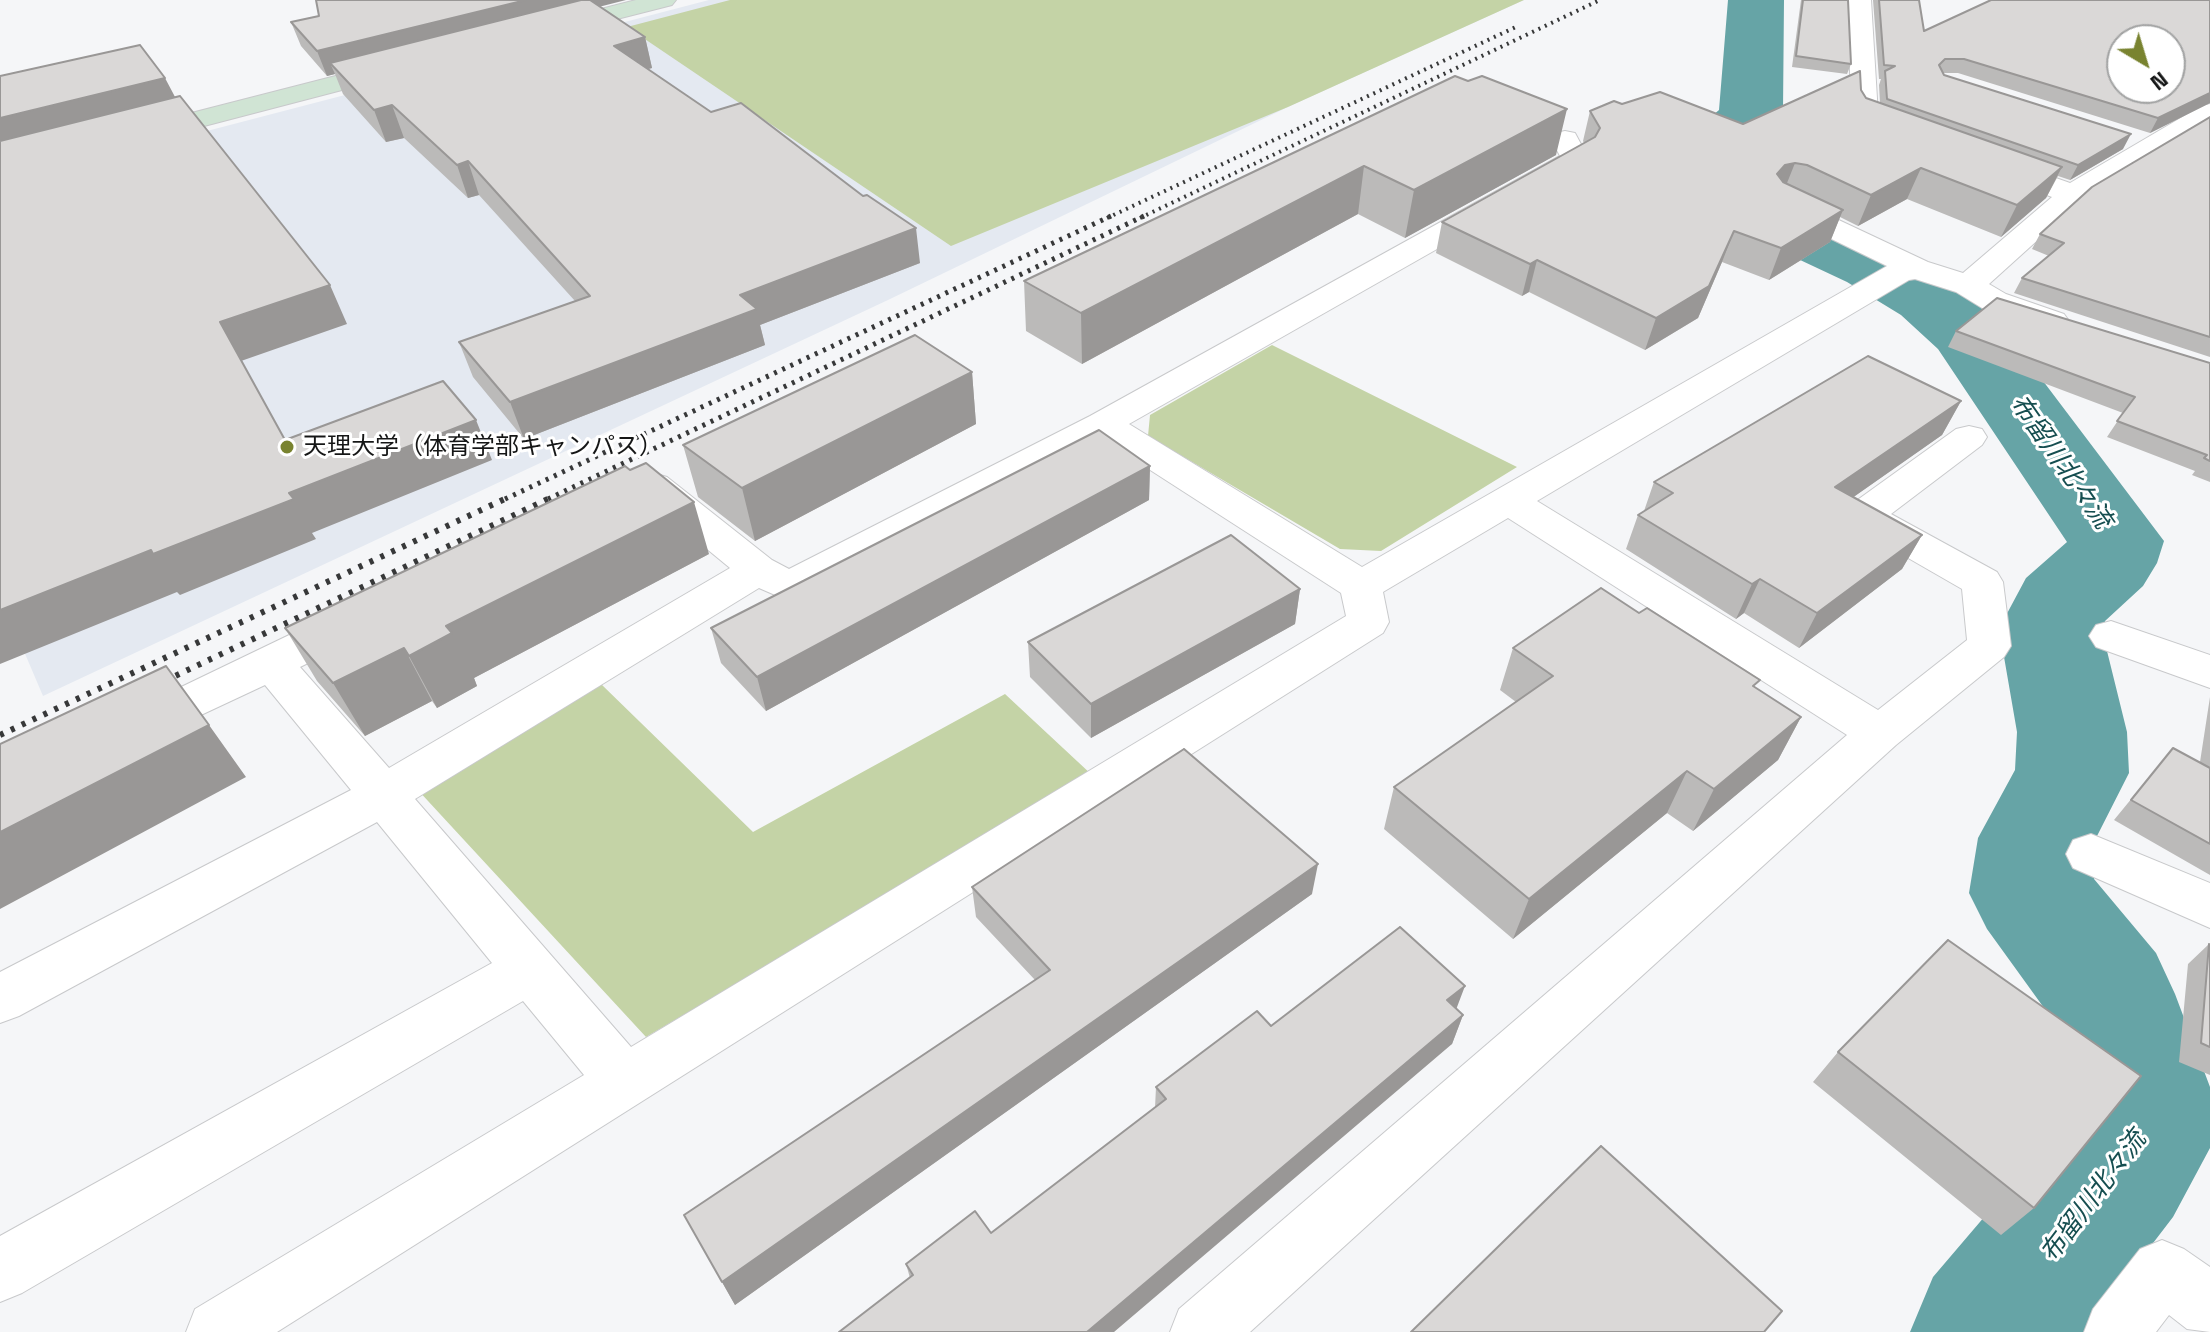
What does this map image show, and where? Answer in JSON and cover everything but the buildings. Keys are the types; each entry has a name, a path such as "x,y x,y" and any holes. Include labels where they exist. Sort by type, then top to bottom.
{"street":[{"path":"525,36 664,0"},
{"path":"1859,0 1865,119 1924,140"},
{"path":"108,143 417,64"},
{"path":"1967,285 1990,269 2072,194 2210,112"},
{"path":"2124,137 2153,146"},
{"path":"620,495 648,481 758,570 789,587 1103,424 1575,159 1565,139"},
{"path":"1968,157 2072,194"},
{"path":"1784,205 1901,274 1967,285 1994,301 2079,329"},
{"path":"1361,586 1901,274"},
{"path":"218,1332 1368,622 1361,586 1103,424"},
{"path":"1202,1332 1880,733 1989,646 1982,582 1863,515 1969,437"},
{"path":"1508,500 1880,733"},
{"path":"0,999 343,819 758,570"},
{"path":"100,746 383,608"},
{"path":"2111,636 2210,672"},
{"path":"271,662 625,1082"},
{"path":"2091,854 2210,906"},
{"path":"0,1271 530,969"},
{"path":"2116,1332 2162,1271 2210,1306"}],"shaded area":[{"name":"天理大学（体育学部キャンパス）","path":"709,0 1524,0 1288,107 888,300 43,696 0,595 0,185"}],"green space":[{"path":"730,0 1524,0 1288,107 951,246 627,27"},
{"path":"1272,345 1517,467 1381,551 1340,549 1148,436 1150,415"},
{"path":"601,684 753,832 1005,694 1092,775 646,1037 416,788"}],"waterway":[{"name":"布留川北々流","path":"1756,0 1751,110 1741,128 1722,141 1670,160 1665,167 1675,175 1874,266 1929,298 1970,335 2002,385 2116,541 2108,563 2062,603 2054,621 2055,651 2072,732 2072,773 2037,838 2031,893 2110,994 2152,1120 2122,1167 1988,1332"}],"railway":[{"path":"1140,218 1600,0"},
{"path":"1107,218 1518,26"},
{"path":"505,499 1111,216"},
{"path":"548,499 1144,216"},
{"path":"0,735 509,497"},
{"path":"154,686 552,497"}],"place":[{"name":"天理大学（体育学部キャンパス）","path":"287,447"}]}
